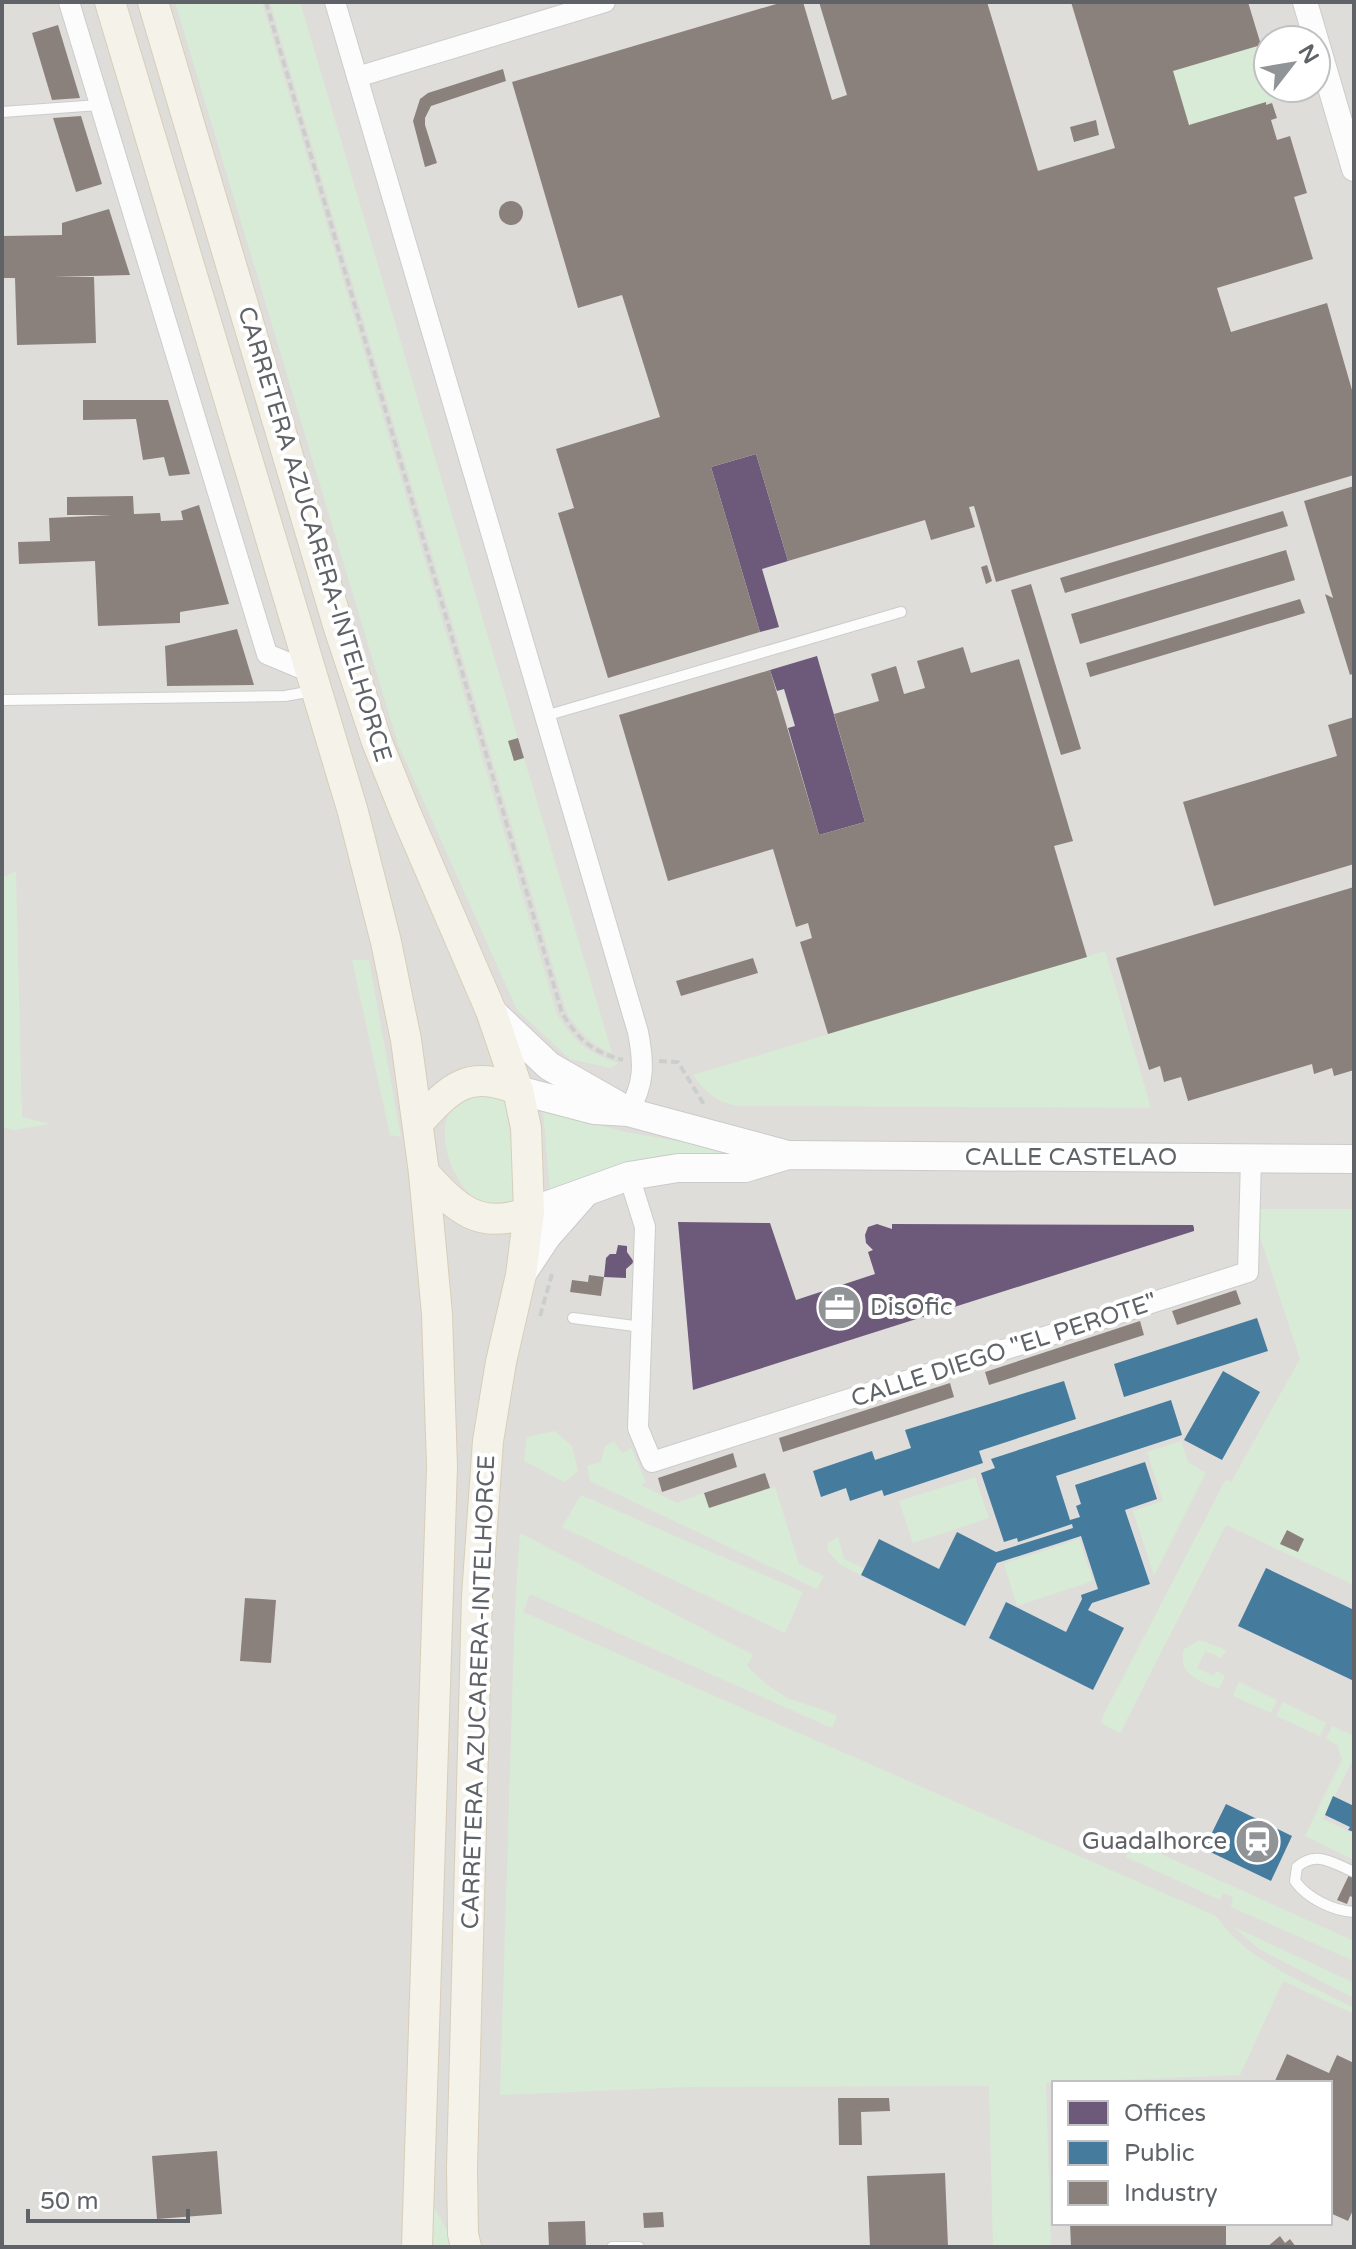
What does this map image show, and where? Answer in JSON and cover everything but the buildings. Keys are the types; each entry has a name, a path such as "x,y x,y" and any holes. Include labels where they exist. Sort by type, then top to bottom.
{"main road":[{"name":"CARRETERA AZUCARERA-INTELHORCE","path":"110,2 353,812 386,942 406,1040 418,1123 437,1314 442,1466 417,2247"},
{"name":"CARRETERA AZUCARERA-INTELHORCE","path":"153,2 358,685 406,814 491,1011 518,1090 526,1128 529,1212 521,1275 501,1362 488,1441 477,1596 462,2168 470,2243"},
{"path":"491,1011 549,1066 628,1112"},
{"path":"418,1123 456,1086 482,1079 518,1090"},
{"name":"CALLE CASTELAO","path":"518,1090 594,1110 628,1112 788,1155 1354,1159"},
{"name":"CALLE CASTELAO","path":"529,1212 629,1176 678,1168 745,1168 788,1155"},
{"path":"424,1173 445,1196 469,1214 490,1221 512,1219 529,1212"},
{"path":"521,1275 547,1236 586,1191"}],"street":[{"name":"CARRETERA AZUCARERA-INTELHORCE","path":"69,2 267,654 313,681"},
{"path":"335,2 638,1032 644,1072 637,1096 628,1112"},
{"path":"357,77 605,2"},
{"path":"1305,2 1354,169"},
{"name":"CALLE DIEGO \"EL PEROTE\"","path":"642,1327 638,1428 652,1462 1248,1272 1251,1159"},
{"path":"629,1176 645,1227 642,1327"}],"lane":[{"path":"2,112 99,105"},
{"path":"545,716 901,612"},
{"path":"2,700 285,696 313,681"},
{"path":"573,1318 642,1327"},
{"path":"1354,1872 1319,1857 1306,1859 1297,1867 1295,1881 1303,1892 1342,1911 1354,1912"},
{"path":"612,2247 639,2247"}],"shaded area":[{"path":"2,2 1354,2 1354,2247 2,2247"}],"green space":[{"path":"175,2 262,2 557,1014 582,1045 618,1063 611,1068 570,1059 517,1010 398,744"},
{"path":"270,2 300,2 518,738 509,741 514,760 524,758 612,1053 585,1036 566,1011"},
{"path":"1252,48 1252,104 1261,104 1189,125 1173,71"},
{"path":"16,871 22,1117 50,1124 14,1130 2,1127 2,878"},
{"path":"1105,951 1151,1108 740,1106 713,1096 693,1075"},
{"path":"352,960 369,960 401,1137 390,1135"},
{"path":"483,1093 505,1102 512,1145 514,1200 496,1205 478,1201 462,1185 450,1163 445,1138 448,1116 454,1107"},
{"path":"543,1110 625,1132 724,1149 724,1155 675,1155 631,1161 550,1192"},
{"path":"1260,1209 1354,1209 1354,1585 1226,1525 1120,1733 1101,1723 1103,1716 1226,1479 1231,1482 1300,1359 1260,1237"},
{"path":"555,1431 572,1446 578,1471 564,1482 524,1461 527,1437"},
{"path":"614,1441 622,1453 631,1448 646,1482 641,1485 677,1503 704,1493 710,1508 775,1487 799,1564 824,1576 817,1589 590,1481 587,1466 601,1462 605,1446"},
{"path":"1181,1441 1188,1462 1206,1473 1154,1576 1133,1511 1163,1501 1147,1452"},
{"path":"975,1477 989,1518 913,1543 899,1501"},
{"path":"581,1495 803,1592 785,1633 562,1527"},
{"path":"520,1533 753,1655 747,1666 766,1684 787,1698 837,1715 832,1728 530,1594 523,1612 1216,1916 1244,1946 1279,1970 1354,2008 1354,2014 1283,1981 1240,2075 1046,2083 1051,2247 993,2247 989,2086 688,2087 500,2095"},
{"path":"838,1537 844,1559 864,1568 861,1575 839,1564 827,1550 828,1543"},
{"path":"1079,1539 1093,1581 1017,1606 1004,1564"},
{"path":"1200,1640 1226,1650 1222,1658 1205,1651 1197,1668 1214,1676 1216,1671 1225,1676 1219,1689 1192,1676 1184,1665 1184,1649"},
{"path":"1239,1682 1277,1700 1271,1713 1233,1696"},
{"path":"1283,1702 1326,1723 1320,1736 1276,1716"},
{"path":"1332,1726 1354,1736 1354,1757 1323,1819 1354,1834 1354,1860 1305,1836 1342,1759 1337,1745 1326,1739"},
{"path":"1134,1842 1354,1941 1354,1961 1231,1907 1233,1897 1223,1893 1220,1900 1126,1857"},
{"path":"1234,1927 1354,1983 1354,1998 1259,1949"},
{"path":"433,2206 448,2232 450,2247 432,2247"}],"place":[{"name":"DisOfic","path":"839,1307"},
{"name":"Guadalhorce","path":"1258,1841"}]}
